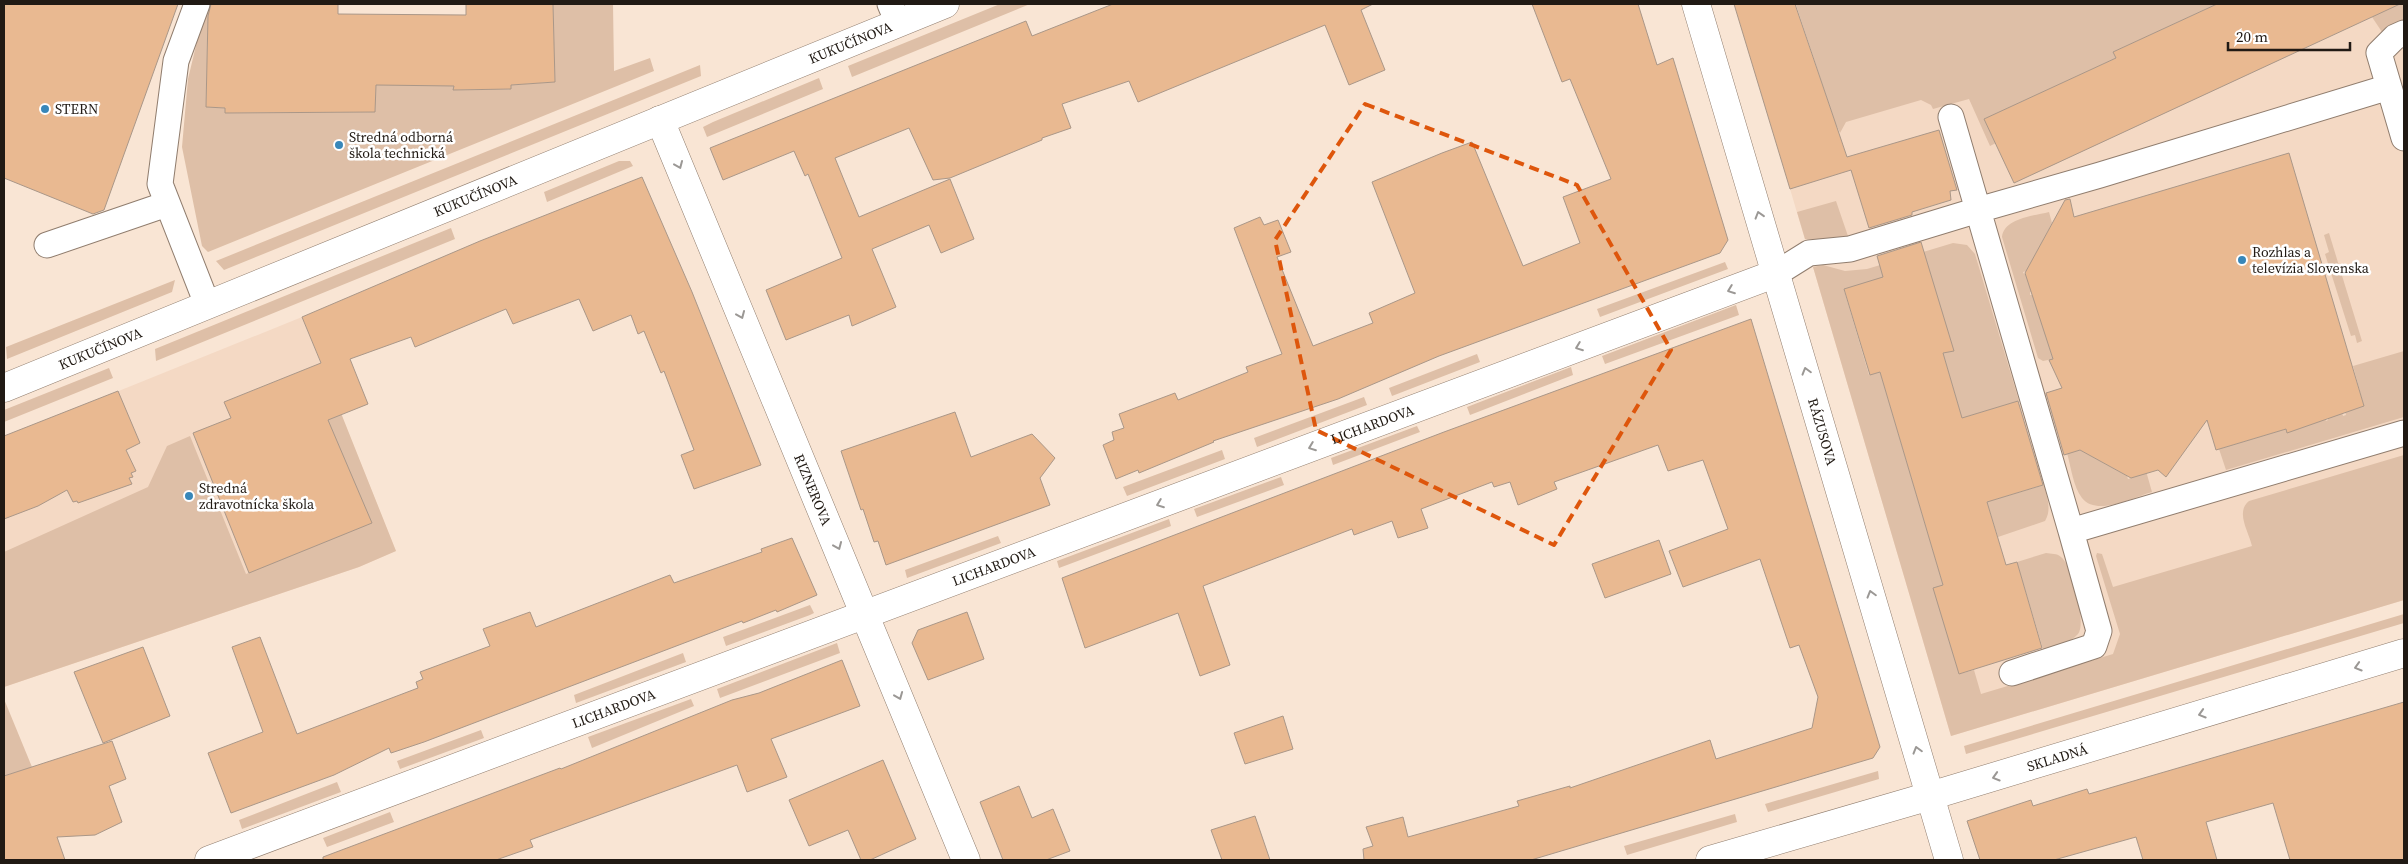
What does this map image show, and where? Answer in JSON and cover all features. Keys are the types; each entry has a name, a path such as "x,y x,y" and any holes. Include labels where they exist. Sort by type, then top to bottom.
{"street":[{"name":"KUKUČÍNOVA","path":"4,388 660,120 894,14 945,4"},
{"name":"RÁZUSOVA","path":"1696,4 1949,860"},
{"name":"RIZNEROVA","path":"660,120 866,614 966,860"},
{"name":"LICHARDOVA","path":"209,860 1777,273"},
{"name":"SKLADNÁ","path":"1710,860 1930,796 2404,653"}],"lane":[{"path":"198,4 176,61 160,184 207,304"},
{"path":"2404,33 2395,37 2379,54 2404,138"},
{"path":"1777,273 1809,253 1850,249 2100,175 2389,86"},
{"path":"1951,117 2099,631 2094,646 2012,673"},
{"path":"47,245 167,204"},
{"path":"2071,531 2404,433"}],"highlighted area":[{"path":"1365,104 1577,185 1671,350 1554,545 1316,430 1275,240"}],"shaded area":[{"path":"211,4 227,4 226,22 208,22 206,107 225,108 225,113 375,112 377,37 454,86 453,90 511,89 511,85 555,82 553,4 613,4 614,71 650,58 654,71 208,252 202,246 182,147 188,79 199,33"},
{"path":"1000,4 1030,4 852,77 848,66"},
{"path":"2092,4 2404,4 2404,600 1951,736 1778,148"},
{"path":"2217,4 2113,52 2116,58 1985,119 1996,143 1990,146 1969,99 1933,109 1931,105 1921,100 1846,122 1840,133 1796,5"},
{"path":"2390,4 2404,4 2404,23 2382,32 2372,17 2391,7"},
{"path":"700,65 701,76 224,270 216,261"},
{"path":"819,78 823,89 707,137 703,127"},
{"path":"619,161 630,161 633,166 547,202 544,192"},
{"path":"1836,201 1849,239 1805,239 1797,212"},
{"path":"2049,212 2052,223 2027,271 2023,272 2024,274 2027,273 2032,292 2030,292 2030,295 2034,295 2053,359 2043,361 2038,358 2002,237 2008,226 2014,222"},
{"path":"451,228 455,239 156,361 155,349"},
{"path":"2329,233 2362,341 2357,343 2355,335 2351,336 2325,254 2329,252 2324,235"},
{"path":"1953,243 1967,245 1975,254 2019,401 1962,418 1943,353 1953,351 1844,290 1869,375 1880,372 1943,585 1934,588 1959,674 1974,670 1981,694 2113,654 2120,634 2096,556 2097,553 2102,554 2113,587 2252,546 2243,516 2245,506 2249,501 2404,455 2404,600 1951,736 1813,267 1823,265 1845,271 1867,269"},
{"path":"1725,262 1728,269 1600,317 1597,309"},
{"path":"175,280 172,292 7,359 6,347"},
{"path":"1736,305 1739,315 1605,364 1602,356"},
{"name":"Stredná zdravotnícka škola","path":"302,317 396,551 359,567 4,687 4,436 29,426 30,430 84,405"},
{"path":"2404,351 2404,417 2226,470 2219,449 2286,429 2287,432 2325,418 2326,421 2328,417 2342,412 2343,416 2346,415 2345,412 2364,406 2353,366"},
{"path":"1477,354 1480,362 1392,396 1389,388"},
{"path":"1571,367 1573,375 1470,415 1467,407"},
{"path":"109,368 113,378 4,422 4,410"},
{"path":"327,378 396,551 359,567 4,687 4,552 148,487 167,446 190,436 246,574 371,523 313,385"},
{"path":"1364,397 1367,405 1257,447 1254,438"},
{"path":"1417,426 1420,432 1333,465 1331,458"},
{"path":"1222,450 1225,459 1127,496 1123,487"},
{"path":"2080,450 2127,476 2128,479 2131,478 2130,475 2146,471 2152,492 2106,506 2097,506 2089,503 2082,498 2076,488 2067,453"},
{"path":"1281,477 1284,485 1197,517 1194,509"},
{"path":"2044,485 2049,508 2045,521 1998,537 1987,502"},
{"path":"1169,519 1171,526 1059,568 1057,561"},
{"path":"998,536 1001,543 907,578 905,570"},
{"path":"2046,553 2061,557 2070,571 2077,594 2081,618 2080,628 2075,637 2062,644 2043,649 2017,562"},
{"path":"810,605 814,613 810,615 726,646 723,637"},
{"path":"2404,614 2404,623 1966,754 1964,746"},
{"path":"837,643 840,653 720,698 717,689"},
{"path":"683,653 686,662 576,703 574,695"},
{"path":"4,699 32,767 4,776"},
{"path":"691,699 694,706 592,748 588,737"},
{"path":"481,730 484,738 400,769 397,761"},
{"path":"1878,771 1879,779 1768,812 1765,804"},
{"path":"337,782 341,792 242,829 239,820"},
{"path":"390,812 394,822 327,847 323,838"},
{"path":"1735,814 1737,822 1627,855 1624,846"}],"building":[{"path":"4,4 178,4 104,210 93,214 4,178"},
{"path":"211,4 338,4 338,14 466,15 466,4 553,4 555,82 511,85 511,89 453,90 454,86 376,85 375,112 225,113 225,108 206,107 208,16"},
{"path":"1113,4 1373,4 1361,10 1385,70 1349,85 1325,25 1138,102 1129,81 1062,104 1071,128 1042,138 1042,140 950,178 933,180 909,128 835,158 859,217 950,179 974,239 941,253 929,225 872,249 896,307 852,326 849,315 786,340 766,290 842,258 808,174 805,176 794,151 723,180 710,148 1026,21 1032,36"},
{"path":"1532,4 1638,4 1657,65 1673,58 1728,240 1720,253 1439,356 1338,399 1213,441 1139,473 1138,470 1116,479 1103,445 1114,440 1112,432 1124,428 1119,414 1175,393 1178,400 1248,372 1246,367 1282,354 1234,228 1260,217 1264,225 1278,220 1291,252 1277,257 1313,346 1373,323 1369,313 1415,293 1372,182 1442,153 1472,142 1523,266 1580,243 1563,197 1611,179 1570,79 1562,82"},
{"path":"1734,4 1795,4 1847,157 1939,130 1957,190 1950,191 1951,200 1912,212 1912,215 1869,228 1851,170 1790,189"},
{"path":"2217,4 2400,4 2014,183 1984,119 2116,58 2113,52"},
{"path":"2289,153 2364,406 2287,433 2286,429 2216,450 2207,420 2166,477 2158,470 2131,478 2080,450 2064,455 2046,393 2062,388 2049,360 2053,359 2025,273 2065,200 2070,199 2074,217"},
{"path":"642,177 692,292 761,465 694,489 681,455 694,450 664,371 661,373 644,331 638,334 631,315 593,331 579,299 513,324 506,309 415,347 411,337 350,359 368,404 328,420 372,523 249,573 193,433 231,418 224,402 321,363 302,317 480,241"},
{"path":"1921,242 1954,351 1943,353 1962,418 2018,401 2043,485 1987,502 2006,565 2017,562 2042,648 1959,674 1933,588 1943,585 1880,372 1870,375 1844,289 1883,277 1877,256"},
{"path":"1751,319 1880,747 1873,758 1531,860 1364,860 1363,849 1373,846 1366,827 1403,817 1408,837 1519,806 1517,801 1570,786 1570,788 1710,740 1716,759 1812,728 1818,697 1799,645 1790,648 1760,559 1683,587 1669,551 1728,529 1703,460 1668,471 1658,445 1554,482 1557,489 1518,505 1510,482 1494,487 1492,482 1421,509 1428,528 1398,538 1392,521 1354,535 1352,529 1203,586 1230,665 1200,676 1178,613 1085,648 1062,578 1444,432"},
{"path":"118,391 140,443 126,450 136,471 131,473 133,477 129,478 132,484 78,503 77,501 73,502 67,490 38,506 4,519 4,436"},
{"path":"955,412 971,457 1032,434 1055,458 1040,478 1050,505 886,565 878,541 874,542 863,509 861,510 841,451"},
{"path":"792,538 817,595 777,612 776,610 743,623 742,621 424,742 391,753 389,748 334,775 231,813 208,753 263,732 232,647 260,637 297,734 418,688 416,682 423,679 420,672 490,646 483,629 530,612 536,627 670,575 674,583 762,552 761,549"},
{"path":"1659,540 1671,574 1605,598 1592,564"},
{"path":"967,612 984,659 928,680 912,643 918,630"},
{"path":"143,647 170,716 103,743 74,672"},
{"path":"842,660 860,706 771,739 787,777 747,792 737,765 530,840 533,847 496,860 323,860 323,857 561,769 732,700 759,693"},
{"path":"2404,702 2404,860 2290,860 2273,803 2206,822 2217,860 2143,860 2136,837 2054,860 1980,860 1967,821 2031,800 2033,806 2087,789 2089,794"},
{"path":"1283,716 1293,749 1245,764 1234,733"},
{"path":"112,741 126,779 109,786 122,822 95,835 57,837 65,860 4,860 4,776"},
{"path":"883,760 916,839 870,860 861,860 848,830 809,846 789,800"},
{"path":"1019,786 1032,818 1053,809 1070,851 1046,860 1003,860 980,802"},
{"path":"1255,816 1270,860 1222,860 1211,830"}],"place":[{"name":"STERN","path":"45,109"},
{"name":"Stredná odborná škola technická","path":"339,145"},
{"name":"Rozhlas a televízia Slovenska","path":"2242,260"},
{"name":"Stredná zdravotnícka škola","path":"189,496"}]}
